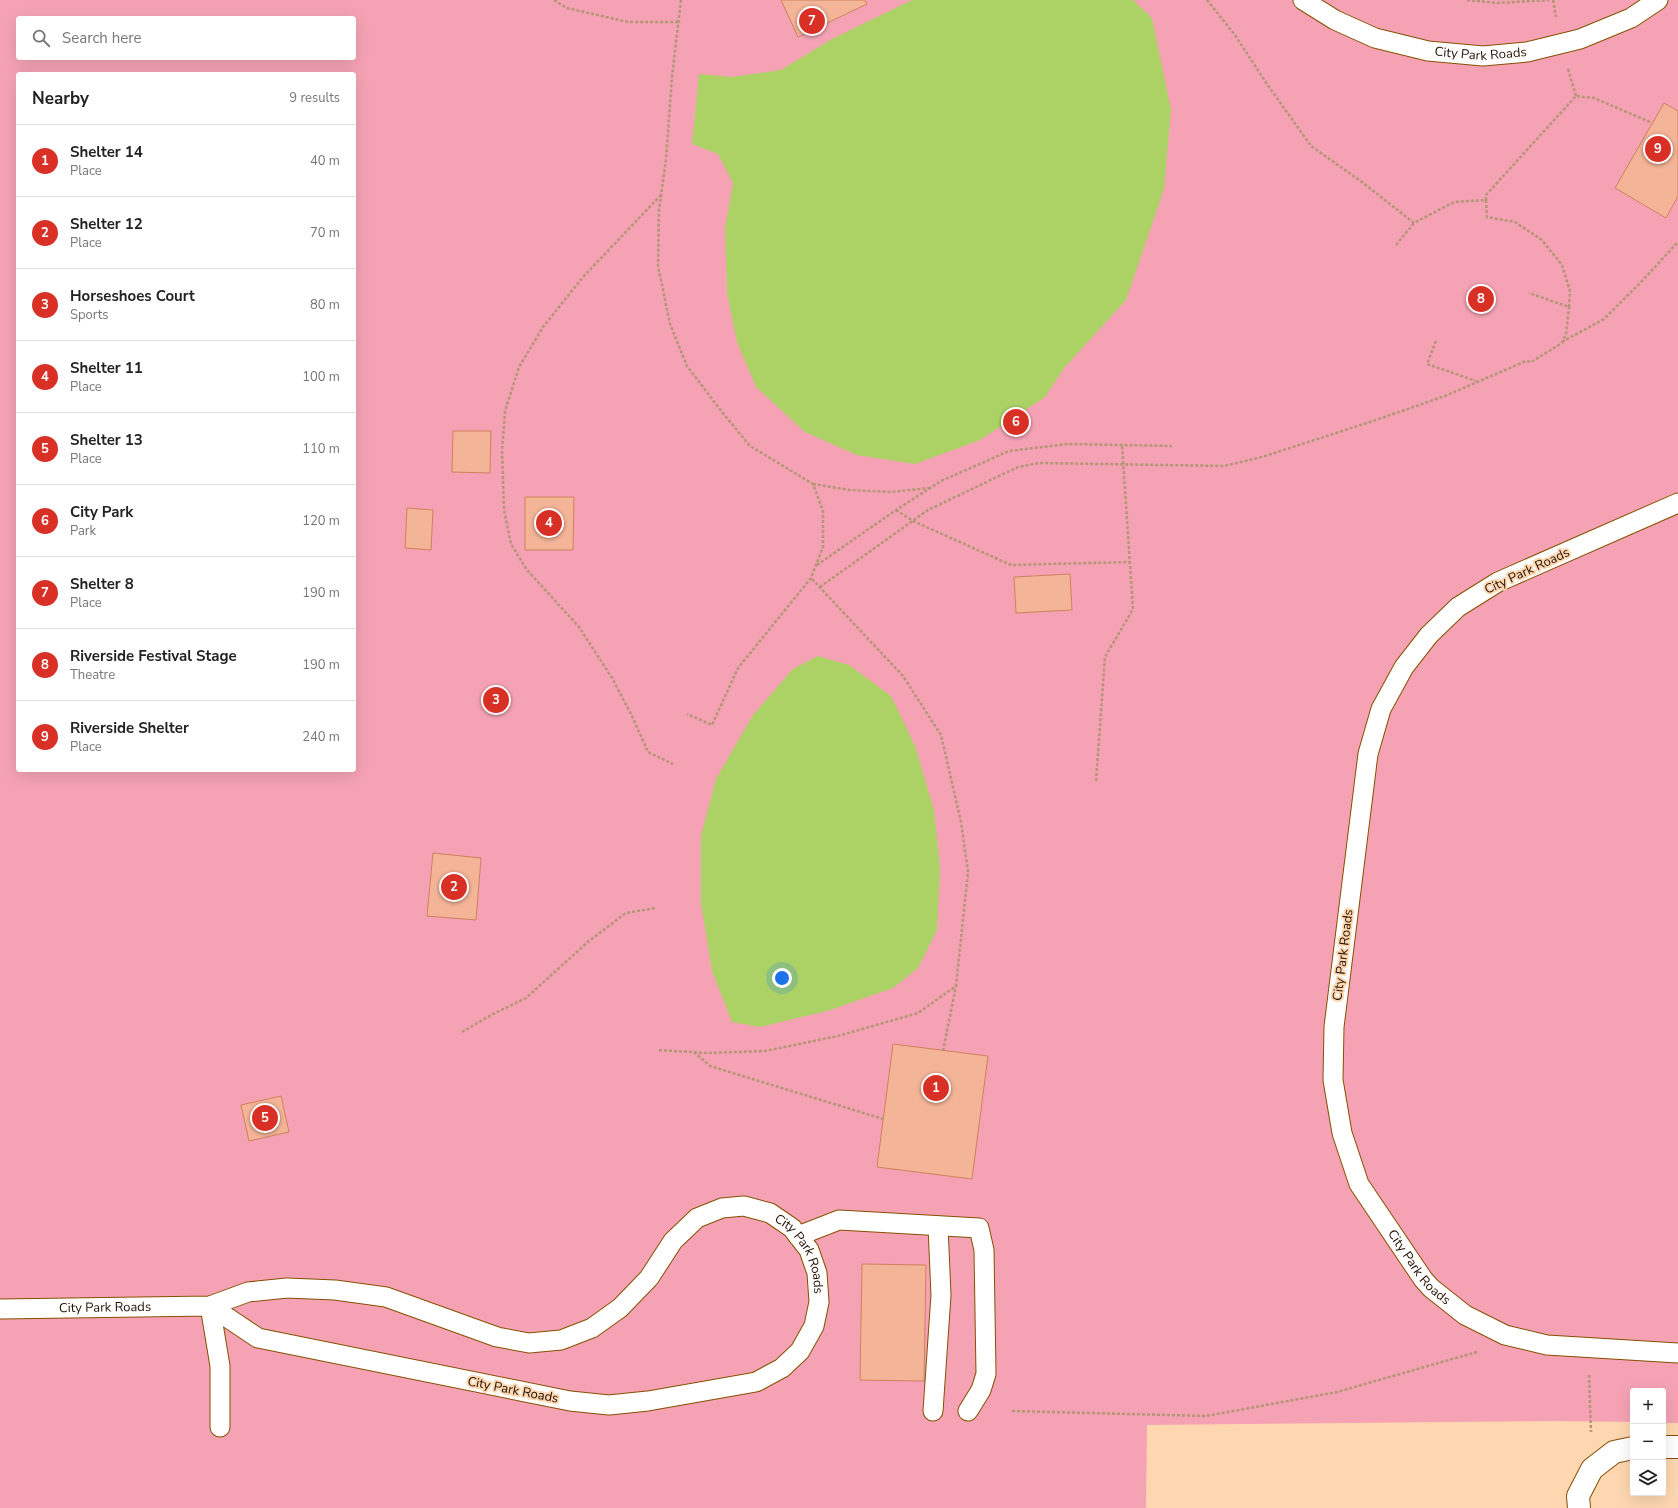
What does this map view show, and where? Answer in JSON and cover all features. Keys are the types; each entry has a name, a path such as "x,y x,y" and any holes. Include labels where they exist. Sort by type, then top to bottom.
{"street":[{"path":"1666,1447 1678,1447"},
{"path":"1578,1502 1592,1469 1614,1452 1630,1449"}],"lane":[{"name":"City Park Roads","path":"1303,0 1335,20 1375,38 1428,51 1484,56 1527,52 1580,39 1631,18 1658,0"},
{"name":"City Park Roads","path":"1678,503 1498,582 1458,607 1429,635 1404,667 1381,709 1368,754 1334,1026 1333,1080 1342,1133 1359,1184 1423,1279 1431,1288 1465,1315 1504,1335 1547,1345 1678,1353"},
{"name":"City Park Roads","path":"0,1309 210,1306 248,1292 287,1288 335,1290 386,1297 497,1337 529,1343 561,1340 592,1328 620,1308 649,1278 673,1241 697,1218 722,1208 744,1206 770,1213 792,1228 809,1250 817,1273 819,1302 814,1326 800,1351 782,1368 756,1382 648,1401 609,1404 570,1401 258,1338 210,1306"},
{"path":"798,1236 839,1220 979,1228 984,1250 986,1374 981,1390 968,1411"},
{"path":"933,1411 941,1295 938,1226"},
{"path":"210,1306 220,1366 220,1427"}],"path":[{"path":"554,0 567,8 628,22 678,22"},
{"path":"681,0 659,210 658,266 670,324 687,366 750,446 813,484 850,490 890,492 931,488"},
{"path":"1207,0 1235,35 1267,84 1311,146 1362,182 1414,223"},
{"path":"1467,0 1497,3 1549,0"},
{"path":"1562,343 1566,334 1570,291 1562,265 1542,240 1515,222 1487,217 1486,194 1576,96 1594,98 1650,122"},
{"path":"661,194 583,277 543,327 519,366 505,411 502,451 504,510 511,544 527,570 579,627 612,678 631,714 648,752 673,764"},
{"path":"1396,245 1414,223 1454,202 1486,200"},
{"path":"820,587 928,510 1018,467 1039,463 1224,466 1262,457 1363,424 1445,396 1526,361 1532,362 1604,319 1642,282 1678,242"},
{"path":"1529,293 1569,307"},
{"path":"1436,341 1427,364 1476,382"},
{"path":"817,565 896,510 941,481 1009,451 1068,444 1172,446"},
{"path":"1096,781 1105,657 1133,609 1122,445"},
{"path":"687,714 712,725 738,668 812,578 823,546 823,512 813,484"},
{"path":"896,510 913,521 1011,565 1129,562"},
{"path":"812,578 903,676 941,735 961,822 968,872 956,986 943,1051"},
{"path":"462,1032 493,1014 526,998 589,941 626,913 655,908"},
{"path":"659,1050 706,1053 765,1051 838,1036 918,1013 956,986"},
{"path":"694,1052 710,1066 883,1119"},
{"path":"1588,1348 1592,1469"},
{"path":"1012,1411 1206,1416 1337,1392 1478,1352"}],"shaded area":[{"path":"0,0 1678,0 1678,1423 1666,1423 1666,1388 1630,1388 1630,1422 1557,1421 1147,1425 1146,1508 0,1508"},
{"path":"912,0 1133,0 1152,18 1171,110 1164,189 1126,300 1064,368 1045,397 980,440 915,464 857,455 805,432 756,387 737,342 727,293 725,228 733,183 718,154 692,144 699,74 731,77 781,70 832,39"},
{"path":"818,656 849,665 891,696 915,746 934,810 940,868 937,930 918,968 893,988 827,1011 760,1027 732,1022 712,971 701,903 701,836 716,779 753,715 793,669"}],"building":[{"path":"781,0 865,0 867,4 798,37"},
{"path":"1664,103 1678,111 1678,196 1666,218 1615,188"},
{"path":"453,431 491,431 490,473 452,472"},
{"path":"525,497 574,497 573,550 525,550"},
{"path":"407,508 433,510 431,550 405,548"},
{"path":"1070,574 1072,610 1016,613 1014,577"},
{"path":"433,853 481,858 476,920 427,916"},
{"path":"893,1044 988,1056 972,1179 877,1167"},
{"path":"281,1096 289,1132 249,1141 241,1105"},
{"path":"862,1264 926,1265 924,1381 860,1380"}],"place":[{"name":"Shelter 8","path":"812,21"},
{"name":"Riverside Shelter","path":"1658,149"},
{"name":"Riverside Festival Stage","path":"1481,299"},
{"name":"City Park","path":"1016,422"},
{"name":"Shelter 11","path":"549,523"},
{"name":"Horseshoes Court","path":"496,700"},
{"name":"Shelter 12","path":"454,887"},
{"name":"Shelter 14","path":"936,1088"},
{"name":"Shelter 13","path":"265,1118"}]}
